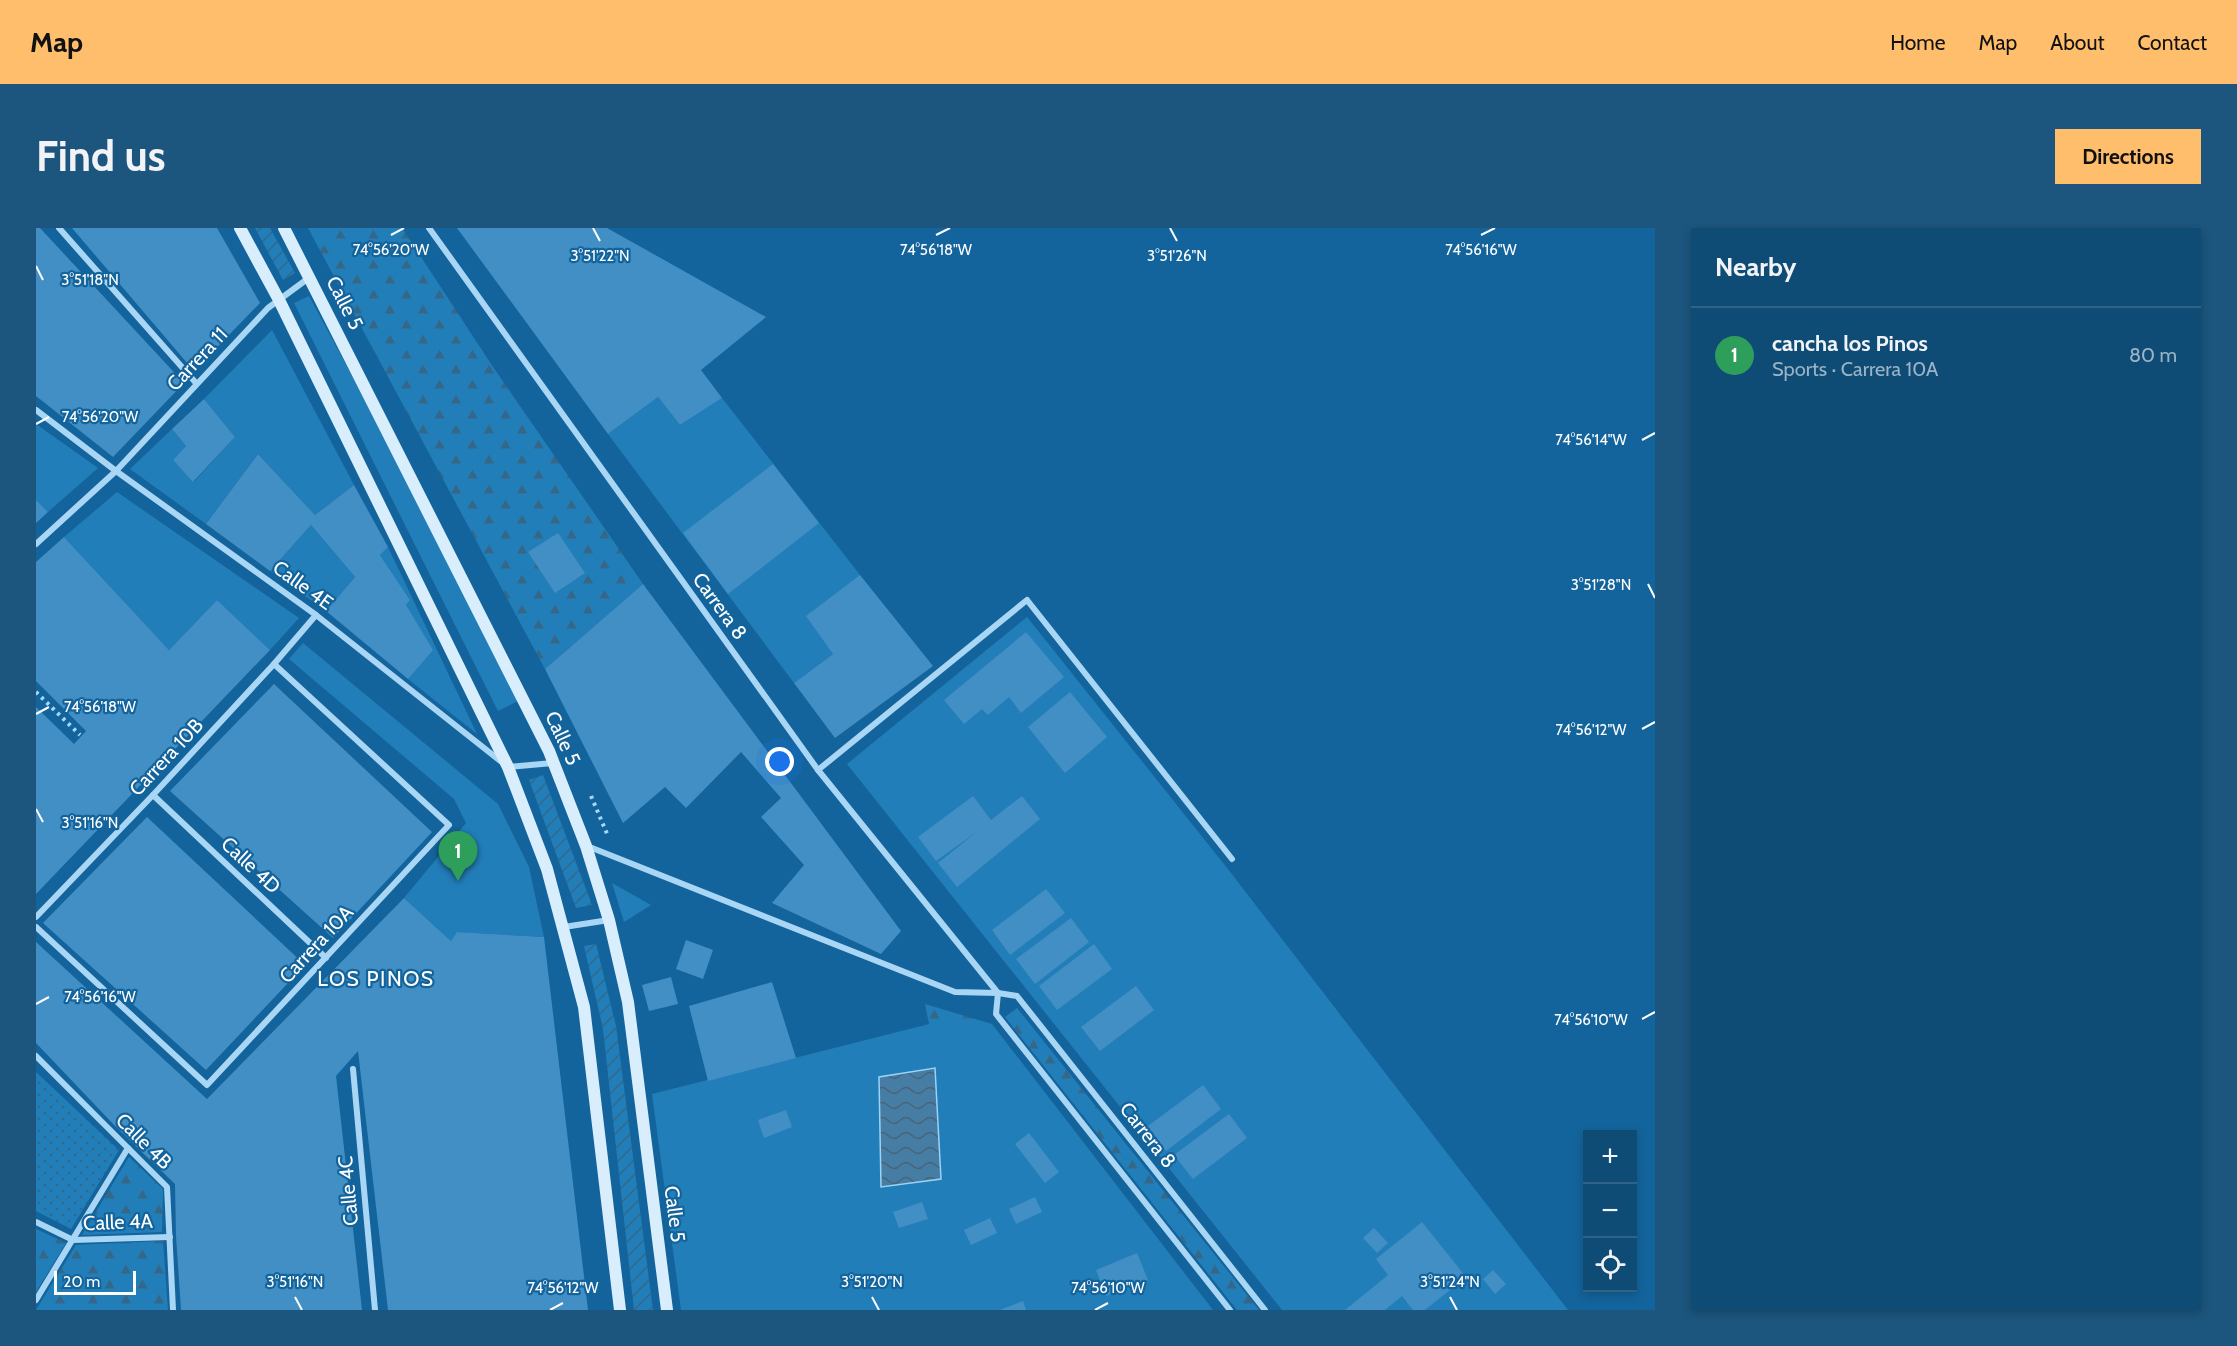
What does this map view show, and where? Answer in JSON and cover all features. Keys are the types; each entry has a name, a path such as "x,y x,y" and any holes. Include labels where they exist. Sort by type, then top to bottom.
{"main road":[{"path":"240,228 279,300 508,767 547,869 584,1008 620,1310"},
{"name":"Calle 5","path":"284,228 554,763 586,846 609,920 628,1002 667,1310"}],"street":[{"path":"59,228 196,383"},
{"name":"Carrera 8","path":"429,228 818,770 998,993 1017,996 1265,1310"},
{"name":"Carrera 11","path":"36,544 116,471 268,308 310,277"},
{"name":"Calle 4E","path":"36,410 116,471 316,615 508,767"},
{"path":"818,770 1027,600 1232,859"},
{"name":"Carrera 10B","path":"36,918 153,795 316,615"},
{"name":"Carrera 10A","path":"36,927 207,1085 449,825 274,664"},
{"path":"508,767 554,763"},
{"name":"Calle 4D","path":"153,795 326,958"},
{"path":"586,846 955,992 998,993 996,1014 1230,1310"},
{"path":"564,927 609,920"},
{"name":"Calle 4B","path":"36,1056 167,1187 173,1310"},
{"name":"Calle 4C","path":"353,1069 375,1310"},
{"path":"36,1300 128,1148"},
{"name":"Calle 4A","path":"36,1222 73,1240 170,1237"}],"path":[{"path":"36,692 80,735"}],"green space":[{"path":"255,228 270,228 295,273 283,280"},
{"path":"308,228 402,228 493,367 643,584 545,669"},
{"path":"309,296 363,396 518,701 498,711 294,303"},
{"path":"272,330 354,485 315,515 258,454 206,524 130,469 172,429 186,446 173,460 194,482 235,437 204,399"},
{"path":"658,397 680,425 722,398 860,575 833,654 794,683 608,434"},
{"path":"36,424 98,468 48,512 36,500"},
{"path":"117,492 299,618 270,650 217,600 169,650 64,537"},
{"path":"311,525 355,577 326,611 270,571"},
{"path":"388,547 477,734 408,679 406,605 410,600 380,555"},
{"path":"1027,617 1231,873 1568,1310 1282,1310 847,764"},
{"path":"303,643 498,804 529,867 544,937 458,932 451,941 404,898 466,823 454,799 289,659"},
{"path":"543,775 592,905 576,908 529,780"},
{"path":"612,883 651,905 624,922"},
{"path":"596,944 616,1026 653,1310 634,1310 603,1029 584,946"},
{"path":"925,1004 992,1024 929,1024"},
{"path":"1017,1008 1259,1310 1237,1310 1005,1017"},
{"path":"929,1024 992,1024 1213,1310 681,1310 652,1094"},
{"path":"36,1072 119,1150 71,1229 36,1211"},
{"path":"129,1157 163,1189 162,1232 82,1235"},
{"path":"36,1229 66,1243 36,1292"},
{"path":"163,1241 168,1310 36,1310 76,1245"}],"water":[{"path":"935,1068 941,1179 881,1187 879,1077"}],"building":[{"path":"36,228 40,228 184,383 113,457 36,396"},
{"path":"72,228 217,228 260,303 194,371"},
{"path":"457,228 607,228 766,317 701,370 722,398 680,425 658,397 608,434"},
{"path":"204,399 235,437 193,482 173,460 186,446 172,429"},
{"path":"258,454 315,515 354,485 388,547 380,555 410,600 406,605 433,650 408,679 326,611 355,577 311,525 270,571 206,524"},
{"path":"773,464 819,523 728,594 683,533"},
{"path":"36,500 48,512 36,523"},
{"path":"558,533 585,573 555,593 528,552"},
{"path":"64,537 169,650 217,600 270,650 36,894 36,707 74,744 86,731 36,681 36,562"},
{"path":"860,575 933,666 835,738 794,683 833,654 806,616"},
{"path":"643,584 901,931 881,954 772,903 804,865 761,817 781,798 741,752 686,808 665,787 623,823 545,669"},
{"path":"1026,632 1064,677 1021,713 1009,697 988,715 982,709 964,724 944,700"},
{"path":"274,684 432,832 333,938 170,791"},
{"path":"1070,692 1107,737 1065,773 1028,727"},
{"path":"973,796 991,820 1022,796 1040,819 957,887 938,863 978,831 936,861 918,837"},
{"path":"147,817 305,965 206,1070 43,923"},
{"path":"1046,889 1065,913 1010,955 992,930"},
{"path":"404,898 451,941 457,932 544,937 588,1310 388,1310 358,1051 336,1076 362,1310 181,1310 175,1184 117,1128 36,1043 36,942 207,1099"},
{"path":"1071,918 1089,942 1035,984 1016,959"},
{"path":"686,940 713,950 703,979 676,969"},
{"path":"1094,944 1112,969 1057,1010 1039,986"},
{"path":"671,977 678,1004 649,1011 642,985"},
{"path":"772,982 796,1058 708,1081 689,1006"},
{"path":"1136,986 1154,1010 1100,1051 1081,1027"},
{"path":"1203,1085 1221,1109 1166,1151 1148,1126"},
{"path":"786,1110 792,1127 764,1138 758,1120"},
{"path":"1229,1114 1247,1138 1193,1179 1174,1155"},
{"path":"1029,1133 1059,1172 1045,1183 1015,1144"},
{"path":"1035,1197 1042,1212 1016,1224 1009,1209"},
{"path":"922,1202 928,1219 899,1228 893,1212"},
{"path":"990,1218 997,1233 971,1245 964,1230"},
{"path":"1422,1222 1466,1277 1425,1310 1413,1310 1402,1296 1385,1310 1345,1310 1388,1275 1376,1259"},
{"path":"1374,1228 1388,1243 1377,1253 1363,1238"},
{"path":"1137,1253 1148,1280 1106,1296 1096,1270"},
{"path":"1493,1270 1506,1284 1495,1294 1483,1279"},
{"path":"1023,1301 1026,1310 1000,1310"}],"place":[{"name":"cancha los Pinos","path":"458,881"}],"district":[{"name":"LOS PINOS","path":"376,978"}]}
